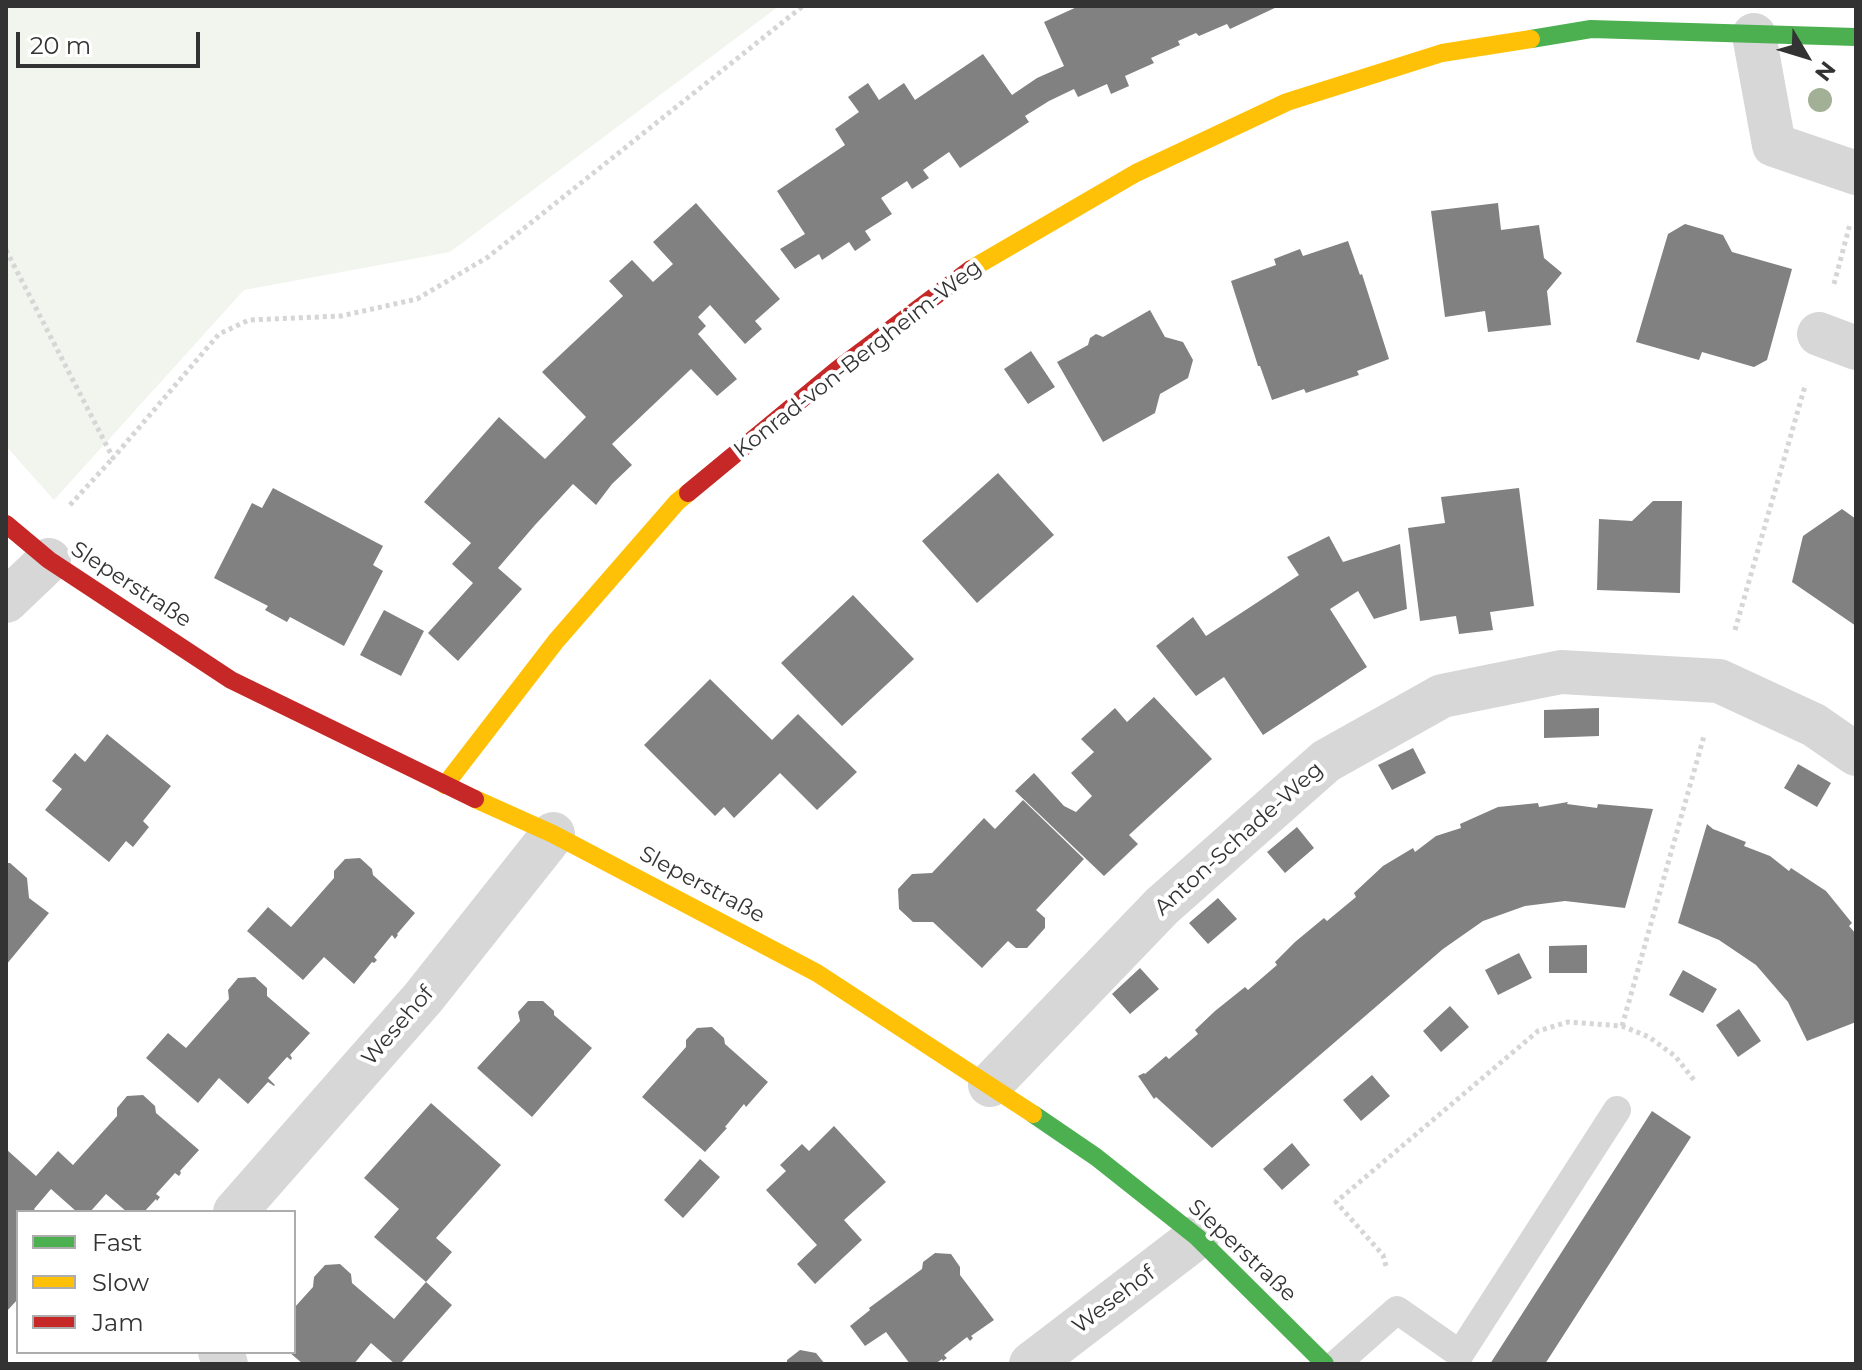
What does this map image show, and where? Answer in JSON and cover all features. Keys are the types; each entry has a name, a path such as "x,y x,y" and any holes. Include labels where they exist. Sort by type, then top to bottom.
{"street":[{"name":"Konrad-von-Bergheim-Weg","path":"445,785 556,641 677,502 838,369 978,264 1136,173 1287,102 1442,53 1591,29 1856,37"},
{"path":"1754,35 1774,145 1856,173"},
{"name":"Sleperstraße","path":"6,524 41,554 231,680 553,834 817,973 1096,1157 1197,1237 1325,1364"},
{"path":"6,601 41,554"},
{"name":"Anton-Schade-Weg","path":"990,1085 1162,906 1326,761 1442,696 1561,672 1719,681 1814,725 1856,754"},
{"name":"Wesehof","path":"237,1210 423,998 553,834"},
{"name":"Wesehof","path":"1031,1364 1197,1237"}],"lane":[{"path":"1336,1364 1397,1310 1460,1354 1617,1110"}],"path":[{"path":"41,554 113,458 219,334 249,320 341,316 417,299 488,257 803,6"},
{"path":"1622,1026 1719,681 1838,341 1853,216"},
{"path":"6,250 113,458"},
{"path":"1397,1310 1383,1255 1336,1202 1538,1031 1568,1022 1622,1026 1649,1037 1675,1056 1694,1080"}],"shaded area":[{"path":"6,6 779,6 450,252 244,290 54,500 6,446"}],"building":[{"path":"1079,6 1279,6 1230,29 1227,24 1178,41 1180,45 1151,58 1154,63 1125,76 1129,86 1111,94 1107,84 1078,97 1074,89 1049,101 1025,116 1029,122 960,168 949,152 923,170 929,178 912,189 907,181 881,198 892,214 865,231 871,240 855,251 849,242 822,260 819,254 795,269 780,249 805,234 777,191 845,145 835,129 859,112 848,97 868,83 879,100 904,83 915,100 983,54 1012,95 1037,78 1064,66 1044,22"},
{"path":"696,203 780,299 755,321 762,329 745,344 710,305 698,317 706,326 698,334 737,379 717,396 691,369 612,444 632,465 596,505 573,484 535,525 498,568 522,589 458,661 428,633 473,583 452,564 471,543 424,502 499,417 545,459 586,417 542,372 623,296 609,281 632,260 653,282 673,264 653,242"},
{"path":"1498,203 1501,230 1539,225 1544,258 1562,273 1547,291 1551,325 1488,332 1485,311 1445,317 1431,211"},
{"path":"1685,224 1723,235 1732,252 1792,269 1767,360 1754,367 1702,352 1699,360 1636,342 1668,234"},
{"path":"1348,241 1389,359 1357,371 1359,375 1306,393 1304,389 1272,400 1231,281 1276,265 1274,259 1300,249 1303,256"},
{"path":"1150,310 1165,337 1183,342 1193,360 1188,378 1160,394 1155,413 1103,442 1057,362 1088,345 1090,338 1096,334 1103,337"},
{"path":"1031,351 1055,387 1028,404 1004,369"},
{"path":"998,473 1054,535 977,603 922,541"},
{"path":"273,488 383,546 373,565 383,571 344,646 290,617 287,622 265,610 268,606 214,578 252,503 262,508"},
{"path":"1519,488 1534,606 1490,612 1493,630 1459,634 1456,616 1420,621 1408,528 1445,523 1441,497"},
{"path":"1653,501 1682,501 1680,593 1597,590 1599,519 1632,521"},
{"path":"1842,509 1856,519 1856,626 1792,582 1803,536"},
{"path":"1329,536 1343,562 1400,544 1407,609 1374,619 1358,591 1330,609 1367,667 1263,735 1224,677 1196,696 1156,646 1193,617 1206,636 1299,575 1287,557"},
{"path":"853,595 914,659 842,726 781,663"},
{"path":"384,610 424,631 401,676 360,655"},
{"path":"710,679 772,740 798,714 857,772 817,810 780,773 734,818 724,807 715,816 644,745"},
{"path":"1154,697 1212,759 1129,835 1138,844 1104,876 1015,791 1034,773 1064,806 1076,812 1092,796 1071,773 1094,752 1081,739 1115,708 1127,722"},
{"path":"1599,708 1599,736 1544,738 1544,710"},
{"path":"107,734 171,786 143,821 149,827 133,847 126,841 109,862 45,810 62,789 52,781 75,753 85,762"},
{"path":"1413,748 1426,773 1392,790 1378,765"},
{"path":"1798,764 1831,783 1817,807 1784,788"},
{"path":"1023,800 1084,859 1036,910 1045,918 1045,928 1027,948 1016,948 1008,941 982,968 933,922 913,922 899,909 898,889 912,874 932,873 984,818 995,829"},
{"path":"1568,802 1597,808 1598,804 1653,809 1625,908 1565,901 1525,906 1483,921 1443,949 1212,1148 1156,1097 1154,1099 1138,1076 1145,1074 1166,1056 1169,1059 1198,1034 1195,1030 1215,1011 1245,987 1248,990 1277,965 1275,962 1295,942 1356,897 1354,893 1383,866 1413,848 1415,852 1436,836 1461,828 1460,824 1498,807 1538,803 1539,807"},
{"path":"1707,824 1746,842 1744,846 1770,856 1789,871 1791,868 1826,891 1852,923 1849,926 1856,934 1856,1022 1807,1041 1788,1002 1756,965 1719,940 1678,923"},
{"path":"1297,827 1314,848 1285,873 1267,852"},
{"path":"360,858 372,869 373,875 415,913 395,939 392,935 374,957 377,960 354,984 324,957 303,980 247,931 268,907 291,927 334,878 334,871 345,859"},
{"path":"6,863 27,878 29,898 49,913 6,965"},
{"path":"1218,898 1237,919 1208,944 1189,923"},
{"path":"1587,945 1587,973 1549,973 1549,946"},
{"path":"1519,953 1532,978 1498,995 1485,970"},
{"path":"1140,968 1159,989 1130,1014 1112,994"},
{"path":"1683,970 1717,989 1703,1013 1669,995"},
{"path":"255,977 267,988 267,996 310,1033 290,1055 291,1060 287,1057 268,1078 275,1085 268,1082 248,1104 219,1078 198,1103 146,1058 168,1033 186,1048 229,999 228,990 238,978"},
{"path":"528,1001 543,1001 554,1011 554,1015 592,1048 532,1117 477,1068 520,1021 518,1012"},
{"path":"1450,1006 1469,1027 1441,1052 1423,1031"},
{"path":"1739,1009 1761,1041 1738,1057 1716,1025"},
{"path":"712,1027 724,1038 725,1044 768,1082 746,1107 744,1104 705,1152 642,1097 686,1047 686,1040 697,1028"},
{"path":"1372,1075 1390,1096 1361,1121 1343,1100"},
{"path":"143,1095 155,1106 156,1113 199,1150 179,1176 175,1173 156,1194 160,1197 146,1210 125,1210 106,1194 92,1210 75,1210 51,1189 35,1210 16,1210 16,1301 6,1312 6,1149 36,1176 58,1151 73,1165 117,1116 117,1108 127,1096"},
{"path":"431,1103 501,1165 436,1238 452,1252 426,1282 374,1237 399,1209 364,1178"},
{"path":"1652,1111 1691,1137 1545,1364 1490,1364"},
{"path":"834,1126 886,1182 844,1220 862,1240 815,1284 797,1264 817,1245 766,1190 786,1171 780,1165 802,1144 809,1151"},
{"path":"1292,1143 1310,1165 1282,1190 1263,1169"},
{"path":"700,1159 720,1177 683,1218 664,1200"},
{"path":"935,1253 951,1254 960,1267 960,1275 994,1320 971,1336 970,1341 967,1337 944,1355 947,1358 935,1364 910,1364 886,1332 865,1346 850,1326 922,1269 923,1262"},
{"path":"340,1264 351,1274 352,1283 394,1319 426,1282 452,1305 400,1364 395,1364 371,1343 354,1364 303,1364 291,1354 296,1354 296,1306 313,1287 314,1277 325,1265"},
{"path":"800,1350 816,1353 825,1364 787,1364 787,1360"}],"traffic: fast":[{"path":"1531,39 1591,29 1856,37"},
{"path":"1033,1114 1096,1157 1197,1237 1325,1364"}],"traffic: slow":[{"path":"971,269 1136,173 1287,102 1442,53 1531,39"},
{"path":"445,785 556,641 688,493"},
{"path":"475,799 553,834 817,973 1033,1114"}],"traffic: jam":[{"path":"688,493 838,369 971,269"},
{"path":"6,524 49,560 231,680 475,799"}]}
